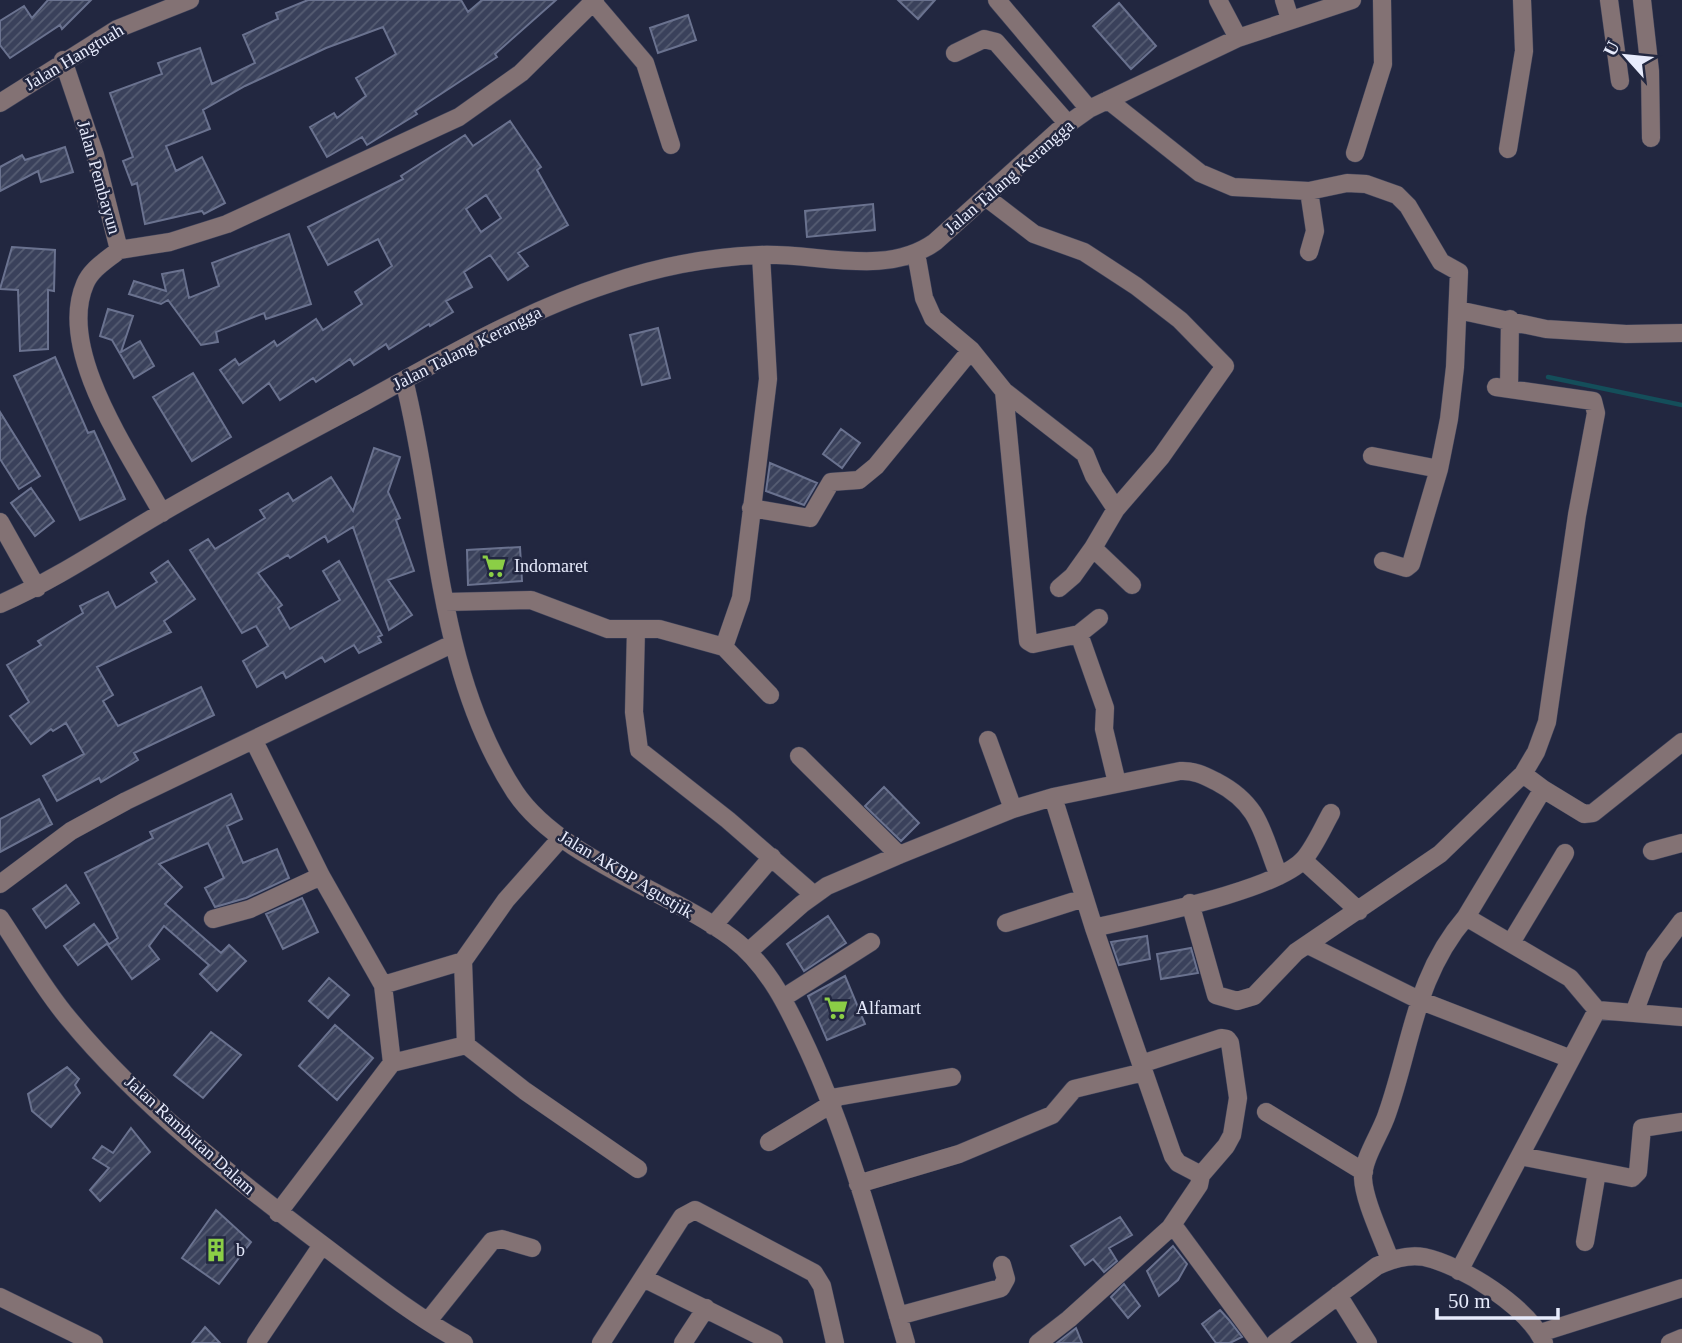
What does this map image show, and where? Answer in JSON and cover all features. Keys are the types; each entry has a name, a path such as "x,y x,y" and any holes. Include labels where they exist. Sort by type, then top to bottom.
{"street":[{"name":"Jalan Hangtuah","path":"0,103 63,60 117,29 190,0"},
{"path":"997,0 1018,26 1098,105 1209,179 1233,187 1255,190 1309,191 1347,183 1366,184 1397,195 1415,218 1442,264 1459,272 1454,374 1439,469 1412,564 1406,568 1383,561"},
{"path":"1218,0 1238,38"},
{"path":"1284,0 1290,19"},
{"name":"Jalan Talang Kerangga","path":"0,604 37,588 162,513 509,323 604,285 668,267 761,255 881,260 916,253 935,242 987,198 1068,124 1098,105 1238,38 1352,0"},
{"path":"1355,153 1383,64 1382,0"},
{"path":"1508,149 1524,51 1522,0"},
{"path":"1609,0 1619,81"},
{"path":"1642,0 1650,72 1651,138"},
{"path":"119,250 170,242 227,224 459,117 521,73 594,1 645,63 671,145"},
{"path":"996,42 1018,26"},
{"path":"955,52 984,38 996,42 1068,124"},
{"name":"Jalan Pembayun","path":"63,60 95,155 119,250 96,269 85,283 78,313 78,342 86,372 162,513"},
{"path":"1309,191 1315,232 1309,252"},
{"path":"987,198 1034,234 1083,252 1136,286 1180,320 1224,363 1224,370 1190,420 1143,480 1116,509 1073,576 1059,588"},
{"path":"916,253 924,298 933,318 971,350 1004,391 1085,454 1094,476 1116,509"},
{"path":"724,647 741,598 768,379 761,255"},
{"path":"1458,310 1510,319 1546,329 1626,334 1682,333"},
{"path":"1190,904 1215,992 1221,998 1237,1001 1251,998 1285,962 1308,944 1440,854 1523,774 1536,752 1547,722 1577,515 1596,413 1592,401 1506,383 1510,319"},
{"path":"751,508 810,518 831,482 859,480 876,466 971,350"},
{"name":"Jalan AKBP Agustjik","path":"404,380 416,429 452,644 472,706 512,786 526,806 561,838 713,926 748,952 783,998 832,1101 906,1343"},
{"path":"1004,391 1028,641 1033,644 1079,634 1099,618"},
{"path":"1372,456 1439,469"},
{"path":"0,522 37,588"},
{"path":"1093,548 1132,585"},
{"path":"445,602 531,600 608,629 668,631 724,647 770,695"},
{"path":"636,629 634,712 639,750 772,857 814,895"},
{"path":"1079,634 1105,708 1104,725 1117,783"},
{"path":"0,884 71,831 126,801 452,644"},
{"path":"988,740 1013,809"},
{"path":"254,741 321,876 383,985 392,1063"},
{"path":"1523,774 1584,814 1593,813 1682,742"},
{"path":"799,756 899,855"},
{"path":"748,952 827,886 899,855 1013,809 1053,797 1187,770 1231,789 1252,807 1279,876"},
{"path":"1390,1260 1366,1189 1364,1172 1389,1110 1419,1000 1440,949 1466,917 1543,789"},
{"path":"1053,797 1094,928 1173,1156 1183,1166 1201,1175"},
{"path":"1094,928 1190,904 1279,876 1303,860 1331,813"},
{"path":"466,1045 463,961 506,900 561,838"},
{"path":"1652,851 1682,843"},
{"path":"1512,942 1565,853"},
{"path":"713,926 772,857"},
{"path":"1303,860 1359,911"},
{"path":"213,919 250,909 321,876"},
{"path":"1006,923 1084,898"},
{"path":"1466,917 1570,978 1597,1010 1682,1017"},
{"path":"1634,1013 1655,957 1682,921"},
{"name":"Jalan Rambutan Dalam","path":"1,922 40,984 78,1030 181,1131 278,1213 428,1321 464,1343"},
{"path":"783,998 871,942"},
{"path":"1308,944 1419,1000 1571,1059"},
{"path":"383,985 463,961"},
{"path":"1459,1271 1597,1010"},
{"path":"858,1184 959,1154 1050,1115 1074,1089 1143,1068 1221,1038 1230,1043 1238,1098 1232,1135 1201,1175 1199,1185 1173,1225 1069,1319 1038,1343"},
{"path":"278,1213 392,1063 466,1045"},
{"path":"466,1045 525,1091 638,1169"},
{"path":"769,1142 832,1101 951,1077"},
{"path":"1266,1112 1364,1172"},
{"path":"1520,1156 1634,1177 1642,1128 1682,1122"},
{"path":"1585,1242 1597,1172"},
{"path":"601,1343 682,1217 691,1210 701,1211 814,1273 822,1286 835,1343"},
{"path":"1173,1225 1260,1343"},
{"path":"428,1321 492,1241 502,1238 533,1248"},
{"path":"256,1343 322,1245"},
{"path":"1275,1343 1390,1260 1426,1258 1459,1271 1508,1301 1542,1338 1682,1288"},
{"path":"898,1316 1001,1288 1006,1279 1002,1265"},
{"path":"643,1278 774,1343"},
{"path":"1338,1295 1367,1343"},
{"path":"0,1297 94,1343"},
{"path":"683,1343 706,1308"},
{"path":"1670,1343 1682,1338"}],"building":[{"path":"48,0 91,0 62,29 60,25 10,58 0,45 0,21 24,6 32,18"},
{"path":"308,0 461,0 468,12 482,0 556,0 495,54 497,57 415,111 417,114 367,145 362,137 327,157 310,127 334,113 337,118 366,96 356,78 396,54 383,27 326,48 245,86 203,110 210,129 166,146 176,171 202,157 225,203 204,214 202,211 145,224 137,183 132,185 123,161 133,157 110,93 162,74 158,63 200,48 212,84 255,63 243,35 278,19 276,13"},
{"path":"898,0 935,0 918,19"},
{"path":"1119,3 1156,46 1131,69 1093,26"},
{"path":"688,15 696,40 658,53 650,28"},
{"path":"510,121 541,167 537,170 568,225 518,253 528,266 508,280 490,255 464,272 472,287 446,301 453,312 389,349 386,344 354,365 350,359 316,382 313,378 280,400 269,383 243,403 220,370 235,359 239,365 274,341 277,346 316,319 323,330 362,304 355,292 392,266 378,239 328,265 308,227 403,179 401,176 465,135 473,146","holes":["486,195 501,218 481,232 466,209"]},
{"path":"65,147 73,172 41,182 38,171 0,191 0,167 22,155 25,160"},
{"path":"873,204 875,230 807,237 805,211"},
{"path":"289,234 311,304 266,319 264,313 216,332 218,342 201,345 168,300 161,304 129,294 134,281 166,291 162,274 183,270 189,298 219,286 212,263"},
{"path":"12,247 55,250 54,291 48,290 48,349 20,351 18,290 0,289"},
{"path":"108,309 133,316 121,352 140,341 154,366 134,378 112,340 100,336"},
{"path":"658,328 670,378 642,385 630,335"},
{"path":"55,357 88,433 94,431 125,499 80,520 14,376"},
{"path":"193,373 231,437 192,461 153,397"},
{"path":"0,412 40,476 19,489 0,459"},
{"path":"841,429 860,443 842,468 823,454"},
{"path":"374,448 400,457 388,492 400,518 396,520 414,571 388,580 412,615 389,630 353,527 328,542 325,536 290,558 288,555 258,573 282,605 278,608 290,629 340,600 323,571 339,561 382,635 378,637 381,642 359,653 354,645 325,662 322,657 286,678 283,672 257,687 243,661 268,646 256,626 242,633 190,550 208,539 215,549 265,518 260,510 288,493 293,501 331,477 353,511"},
{"path":"770,463 817,483 804,505 766,491"},
{"path":"31,488 54,521 35,536 11,503"},
{"name":"Indomaret","path":"520,547 522,581 468,585 467,550"},
{"path":"168,561 195,599 164,621 171,632 97,667 113,695 103,701 118,726 201,687 214,715 134,753 138,760 101,782 99,778 57,801 43,776 84,754 66,723 53,731 51,729 31,744 10,716 29,702 7,665 41,645 38,641 83,613 80,606 108,592 116,608 157,582 151,573"},
{"path":"884,787 919,823 901,841 865,806"},
{"path":"231,794 242,819 227,826 243,863 277,849 289,878 246,898 215,907 205,888 224,878 208,843 159,864 182,887 165,904 221,953 229,945 246,961 217,991 200,974 209,965 164,926 149,946 159,959 132,979 108,945 118,938 85,873 153,838 150,832"},
{"path":"39,799 52,824 0,852 0,819"},
{"path":"66,885 79,903 46,928 33,909"},
{"path":"302,898 318,932 283,949 266,914"},
{"path":"828,916 846,943 804,971 787,944"},
{"path":"94,924 108,943 78,965 64,946"},
{"path":"1147,936 1150,959 1119,965 1111,942"},
{"path":"1191,948 1198,973 1161,979 1157,954"},
{"name":"Alfamart","path":"845,976 865,1024 827,1040 808,996"},
{"path":"329,978 349,995 328,1018 309,1001"},
{"path":"335,1025 373,1058 337,1100 299,1066"},
{"path":"211,1032 241,1055 203,1098 174,1075"},
{"path":"67,1067 79,1079 75,1085 80,1093 51,1127 32,1111 28,1094"},
{"path":"131,1128 150,1152 100,1201 90,1190 109,1168 93,1158 102,1146 113,1153"},
{"name":"b","path":"216,1210 251,1242 219,1284 182,1258"},
{"path":"1120,1217 1132,1235 1109,1248 1117,1261 1104,1272 1093,1259 1085,1265 1071,1246"},
{"path":"1173,1246 1187,1264 1178,1280 1159,1296 1147,1271"},
{"path":"1124,1284 1140,1306 1128,1318 1111,1297"},
{"path":"1220,1310 1242,1337 1230,1343 1216,1343 1202,1324"},
{"path":"205,1327 220,1343 192,1343"},
{"path":"1076,1328 1082,1343 1057,1343"}],"waterway":[{"path":"1548,377 1682,405"}],"place":[{"name":"Indomaret","path":"494,566"},
{"name":"Alfamart","path":"836,1008"},
{"name":"b","path":"216,1250"}]}
